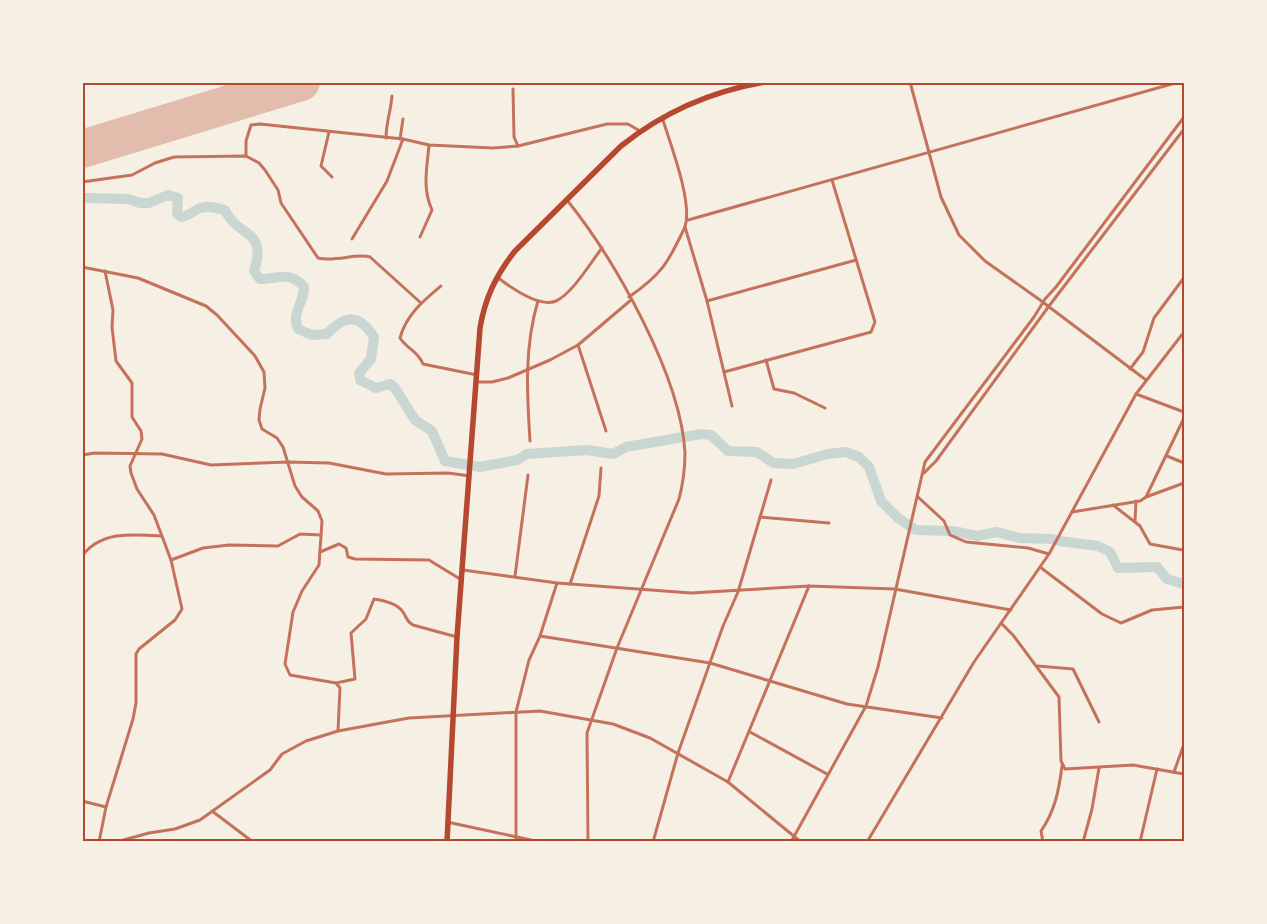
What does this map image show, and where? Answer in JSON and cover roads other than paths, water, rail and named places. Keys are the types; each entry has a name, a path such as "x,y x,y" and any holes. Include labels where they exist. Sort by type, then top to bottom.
{"highway":[{"path":"447,842 457,637 483,309 497,277 515,251 640,131 679,108 765,82"}],"street":[{"path":"910,82 941,197 960,235 985,261 1049,306 1146,380"},
{"path":"688,220 1179,82"},
{"path":"513,89 514,137 518,146"},
{"path":"386,138 386,124 391,111 392,96"},
{"path":"477,382 492,382 508,378 578,345 668,264 688,220 682,182 661,117"},
{"path":"791,842 866,706 878,667 908,532 924,474 925,462 1034,317 1043,302 1184,118"},
{"path":"352,239 387,182 402,139 403,119"},
{"path":"246,156 246,141 251,126 260,124 402,139 429,145 493,148 518,146 607,124 628,124 640,131"},
{"path":"924,474 936,461 1049,306 1184,129"},
{"path":"329,132 321,166 332,177"},
{"path":"420,237 432,210 426,196 425,187 429,145"},
{"path":"82,182 132,174 155,163 174,157 246,156 259,163 265,170 278,190 282,204 318,258 341,260 360,255 370,257 421,303"},
{"path":"724,372 871,332 875,322 832,180"},
{"path":"567,200 602,248 663,366 681,427 685,454 683,482 679,499 616,648 590,719 587,741 588,842"},
{"path":"685,227 707,301 732,406"},
{"path":"497,277 538,301 546,303 560,298 602,248"},
{"path":"707,301 856,260"},
{"path":"82,267 151,282 206,306 256,356 264,372 265,388 260,409 262,428 277,438 283,446 298,491 318,511 322,521 319,565 302,591 293,612 285,664 290,675 336,683 355,679 350,633 366,619 374,600 383,600 400,608 407,622 413,625 457,637"},
{"path":"99,842 106,807 133,719 136,703 136,654 139,649 175,620 182,610 171,560 154,516 137,489 131,473 130,466 142,439 142,431 132,417 132,383 116,361 112,327 113,310 105,271"},
{"path":"1130,368 1143,352 1154,318 1183,279"},
{"path":"441,286 421,303 402,330 400,338 403,343 419,354 423,364 477,375"},
{"path":"530,441 528,369 530,334 538,301"},
{"path":"867,842 974,662 1049,554 1136,394 1184,332"},
{"path":"578,345 606,431"},
{"path":"766,360 774,389 794,393 824,408"},
{"path":"1136,394 1184,412"},
{"path":"1146,497 1184,418"},
{"path":"83,454 162,454 211,465 288,462 329,463 386,474 470,474"},
{"path":"1167,456 1184,463"},
{"path":"570,584 599,496 601,468"},
{"path":"515,576 528,474"},
{"path":"653,842 678,753 738,592 771,480"},
{"path":"1072,512 1136,501 1184,483"},
{"path":"917,497 945,523 950,535 966,542 1028,548 1049,554"},
{"path":"1135,521 1136,501"},
{"path":"1113,505 1144,530 1150,544 1183,550"},
{"path":"760,517 829,522"},
{"path":"82,556 90,547 107,538 130,534 161,536"},
{"path":"171,560 203,548 229,545 278,546 300,534 321,535"},
{"path":"320,552 339,544 346,548 348,557 355,559 429,560 462,580"},
{"path":"1040,567 1102,614 1121,623 1152,610 1184,607"},
{"path":"463,570 557,583 691,593 738,592 810,586 895,589 1010,610"},
{"path":"516,840 516,712 529,660 540,636 557,583"},
{"path":"728,782 810,586"},
{"path":"1000,623 1013,635 1037,666 1060,701 1062,766 1059,790 1049,819 1042,830 1043,842"},
{"path":"540,636 710,663 838,702 942,718"},
{"path":"1037,666 1073,669 1099,722"},
{"path":"336,683 340,688 338,732"},
{"path":"116,842 149,832 175,829 200,820 270,770 282,754 306,741 338,732 409,718 540,711 613,724 650,738 728,782 801,842"},
{"path":"750,732 827,774"},
{"path":"1174,772 1184,744"},
{"path":"1062,766 1068,770 1133,765 1184,774"},
{"path":"1083,842 1092,809 1099,768"},
{"path":"1140,842 1157,769"},
{"path":"82,801 106,807"},
{"path":"212,811 253,842"},
{"path":"447,822 516,840 540,842"}],"waterway":[{"path":"82,198 128,199 140,203 149,203 168,195 178,198 177,213 181,217 203,207 225,210 237,226 254,240 257,247 254,271 260,279 289,277 304,287 296,318 298,329 312,335 327,334 340,323 352,319 363,324 368,329 374,337 371,359 359,373 360,380 376,388 390,384 395,388 415,420 432,431 445,461 480,467 517,460 527,454 587,450 613,454 626,447 701,434 711,435 728,451 757,452 773,463 793,464 828,454 846,452 859,457 869,467 881,501 898,518 916,530 953,531 977,536 997,532 1020,538 1053,539"},
{"path":"1059,541 1098,546 1110,552 1118,568 1157,567 1167,579 1184,584"}]}
